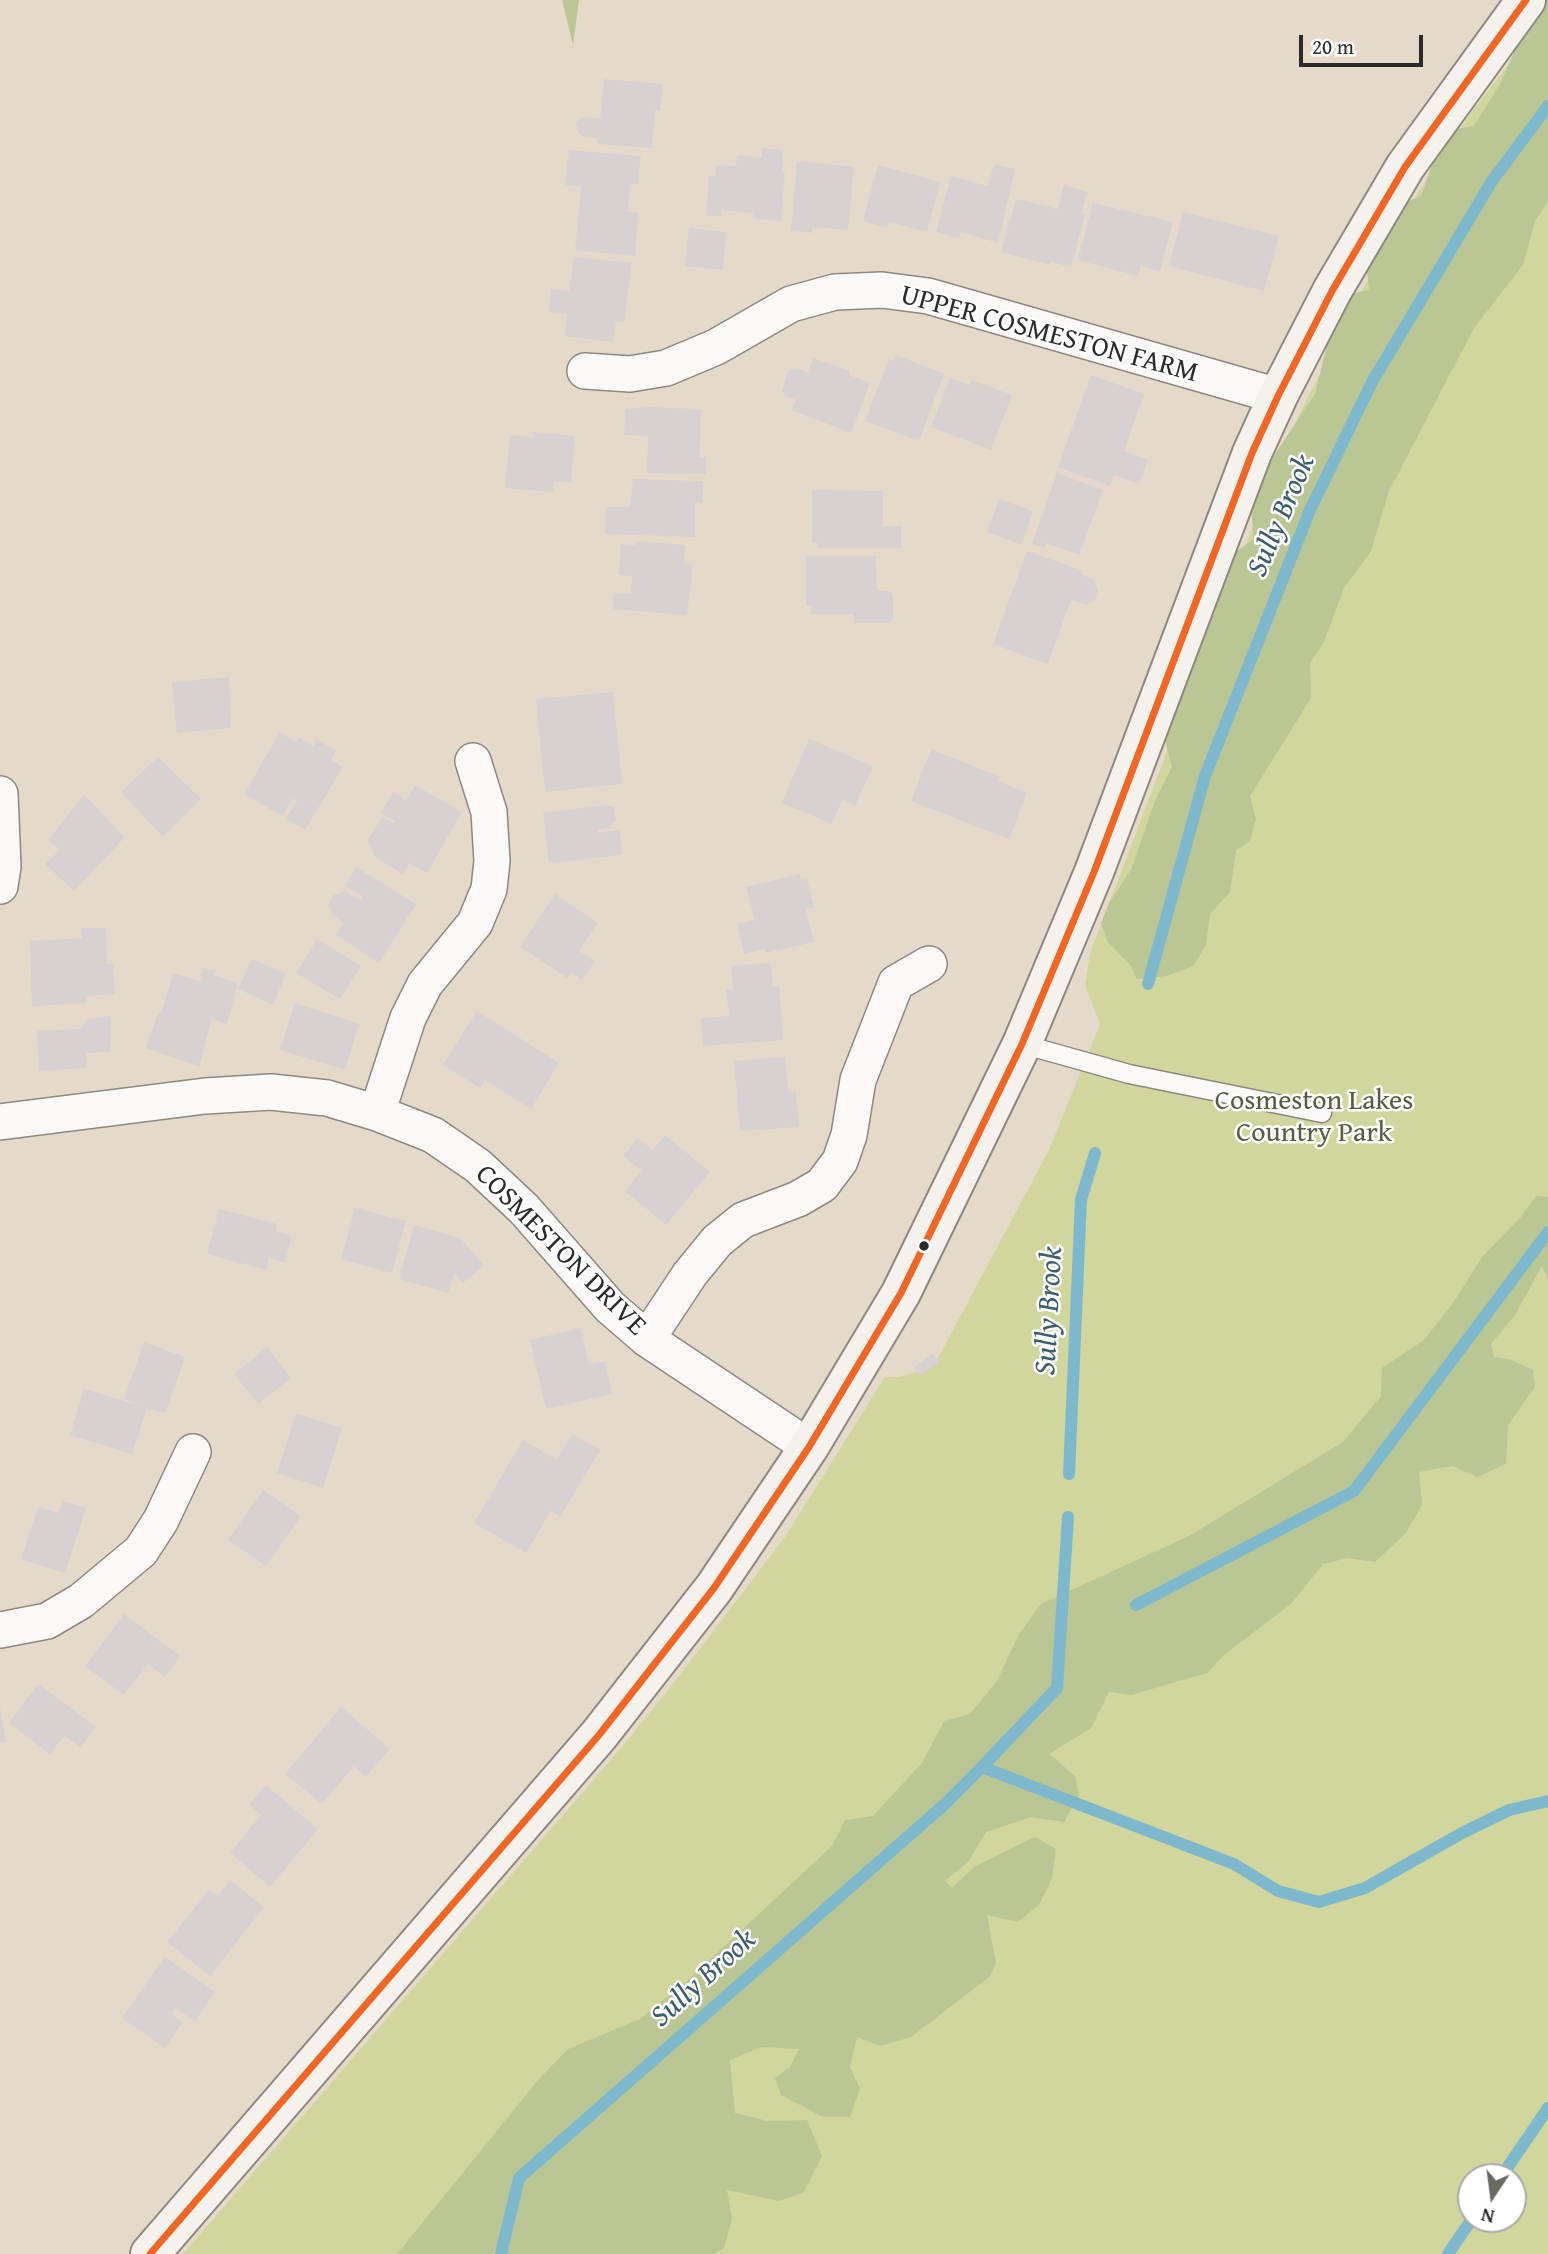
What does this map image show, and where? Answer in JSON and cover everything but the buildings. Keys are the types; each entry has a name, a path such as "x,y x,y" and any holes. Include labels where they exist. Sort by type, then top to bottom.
{"main road":[{"path":"150,2254 599,1735 714,1588 809,1447 901,1293 1022,1044 1094,872 1252,453 1278,396 1332,291 1405,167 1451,99 1526,0"}],"street":[{"name":"UPPER COSMESTON FARM","path":"585,371 629,374 666,368 716,347 791,304 835,292 882,290 929,296 1278,396"},
{"path":"377,1113 408,1018 419,996 444,958 475,923 489,889 492,860 489,812 473,761"},
{"path":"0,794 4,866 0,886"},
{"path":"648,1339 690,1274 717,1241 743,1220 798,1199 822,1185 840,1161 849,1135 858,1080 896,983 929,964"},
{"name":"COSMESTON DRIVE","path":"0,1122 205,1096 271,1093 327,1098 377,1113 433,1135 478,1166 524,1209 610,1307 648,1339 809,1447"},
{"path":"0,1630 47,1621 81,1601 141,1551 162,1520 193,1452"}],"lane":[{"path":"1022,1044 1129,1074 1322,1113"}],"green space":[{"path":"562,0 579,0 573,45"},
{"path":"1541,0 1548,0 1548,201 1535,221 1523,265 1474,328 1389,491 1371,551 1344,588 1324,642 1310,663 1311,698 1250,796 1256,819 1250,841 1236,850 1230,892 1210,914 1206,945 1193,966 1167,976 1137,979 1131,966 1108,942 1101,923 1109,903 1132,868 1154,803 1172,767 1165,741 1169,719 1231,555 1254,539 1251,510 1256,492 1275,454 1315,394 1334,317 1350,294 1369,290 1367,271 1385,223 1401,204 1421,196 1439,145 1450,130 1474,126 1500,84 1534,7"},
{"name":"Cosmeston Lakes Country Park","path":"1548,13 1548,2254 183,2254 622,1747 676,1680 785,1537 885,1377 899,1377 923,1370 938,1358 1049,1150 1100,1024 1085,985 1090,953 1253,526 1299,415 1366,283 1418,193 1471,113"},
{"path":"1536,1196 1548,1197 1548,1279 1542,1266 1515,1315 1491,1344 1494,1357 1509,1359 1533,1370 1535,1387 1508,1425 1506,1464 1477,1477 1453,1466 1419,1472 1422,1505 1406,1533 1375,1562 1347,1558 1323,1564 1291,1604 1225,1654 1207,1673 1131,1695 1109,1692 1091,1728 1049,1754 1075,1776 1079,1795 1064,1822 1031,1817 986,1832 969,1861 945,1881 952,1888 974,1867 1035,1837 1056,1849 1052,1878 1039,1905 1017,1922 987,1915 996,1963 989,1977 911,2037 880,2046 857,2037 850,2067 860,2089 850,2117 823,2117 781,2095 775,2078 790,2067 799,2049 761,2047 730,2060 735,2113 767,2121 807,2120 822,2156 804,2192 779,2201 727,2190 732,2219 724,2248 714,2254 397,2254 539,2079 568,2049 640,2019 687,1981 832,1846 845,1820 873,1816 922,1763 944,1721 970,1714 997,1681 1019,1634 1041,1604 1189,1536 1343,1442 1381,1396 1382,1368 1424,1340 1453,1303 1483,1256 1520,1218"}],"waterway":[{"name":"Sully Brook","path":"1148,984 1205,776 1310,510 1372,382 1492,181 1548,106"},
{"name":"Sully Brook","path":"1069,1474 1081,1200 1095,1153"},
{"path":"1136,1605 1354,1491 1548,1232"},
{"path":"1068,1517 1057,1688 982,1767 1234,1864 1278,1891 1319,1902 1365,1888 1462,1833 1509,1810 1548,1801"},
{"name":"Sully Brook","path":"501,2254 519,2178 945,1804 982,1767"},
{"path":"1511,2163 1548,2108"},
{"path":"1448,2254 1462,2233"}],"transit line":[{"path":"150,2254 599,1735 714,1588 809,1447 901,1293 1022,1044 1094,872 1252,453 1278,396 1332,291 1405,167 1526,0"}]}
